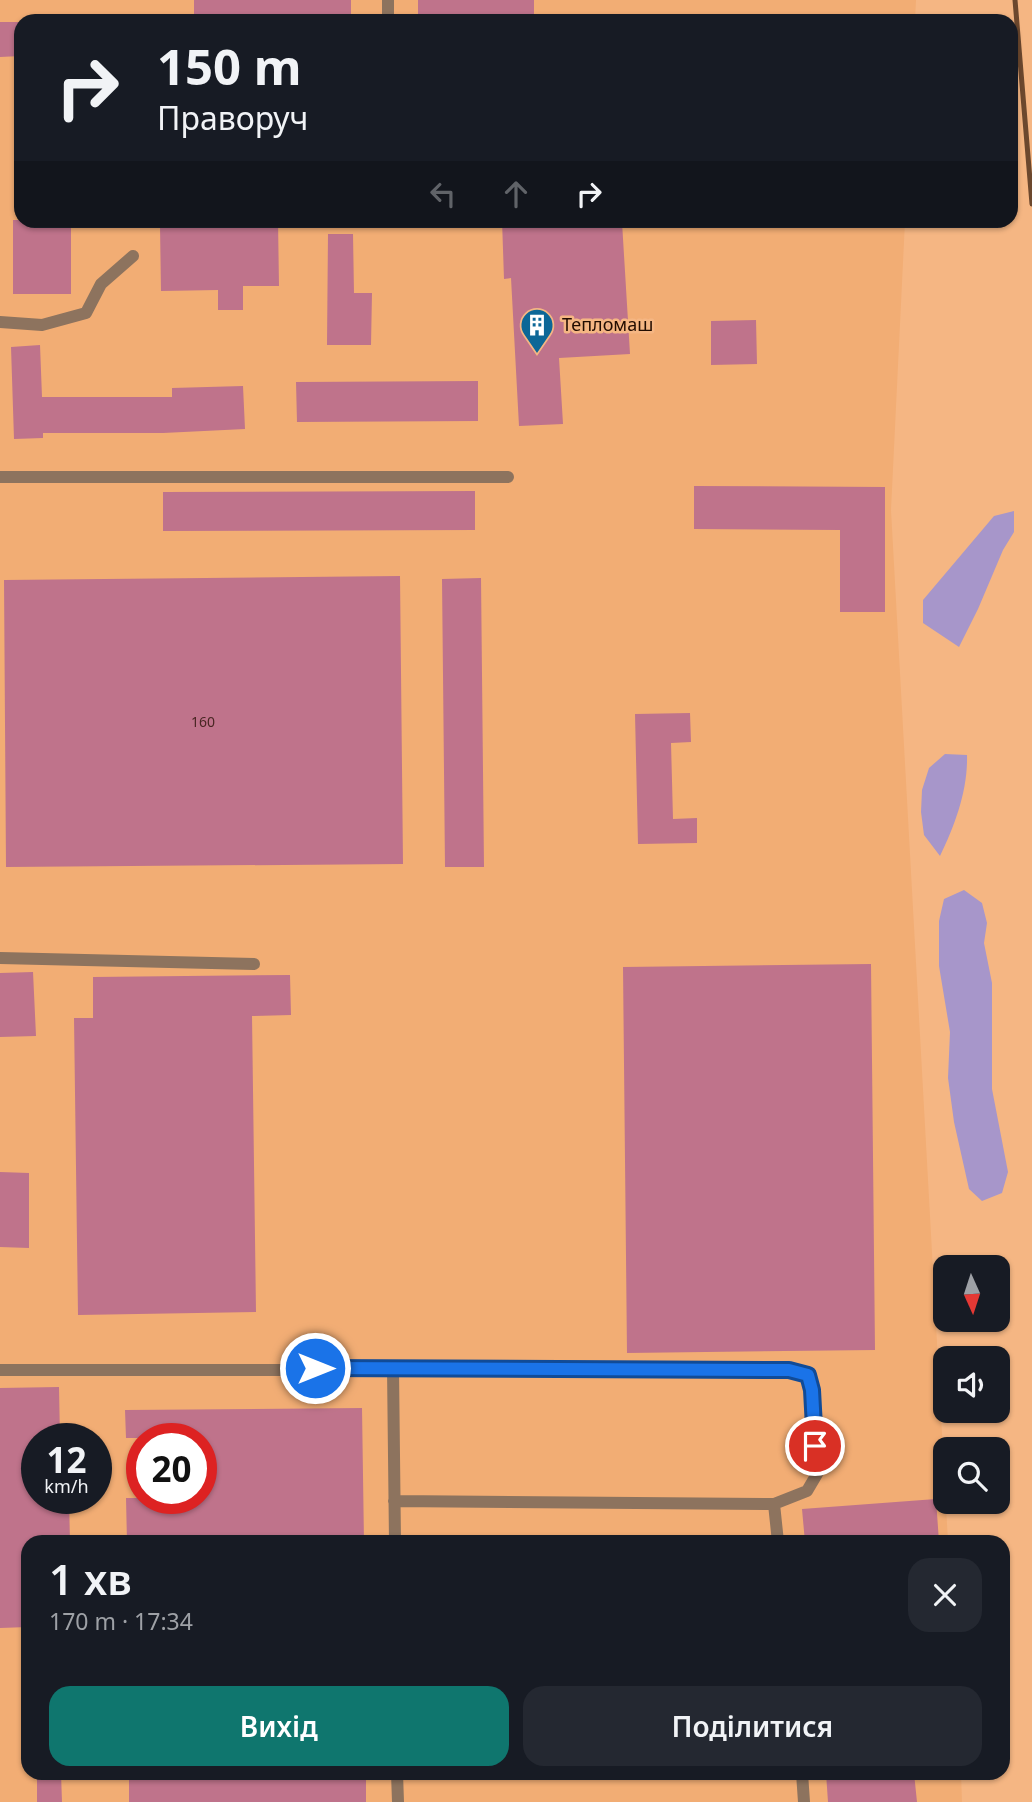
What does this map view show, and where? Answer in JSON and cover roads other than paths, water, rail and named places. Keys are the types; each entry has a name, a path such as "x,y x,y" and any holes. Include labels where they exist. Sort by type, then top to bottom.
{"lane":[{"path":"0,322 43,325 86,313 101,284 133,256"},
{"path":"0,477 508,477"},
{"path":"0,958 254,964"},
{"path":"393,1368 395,1535"},
{"path":"0,1370 789,1370 808,1375 812,1390 817,1474 807,1491 774,1504 394,1501"},
{"path":"774,1504 777,1535"},
{"path":"397,1780 398,1802"},
{"path":"802,1780 804,1802"}],"railway":[{"path":"1015,0 1016,14"},
{"path":"1018,36 1032,204"}],"place":[{"name":"Тепломаш","path":"537,355"}]}
